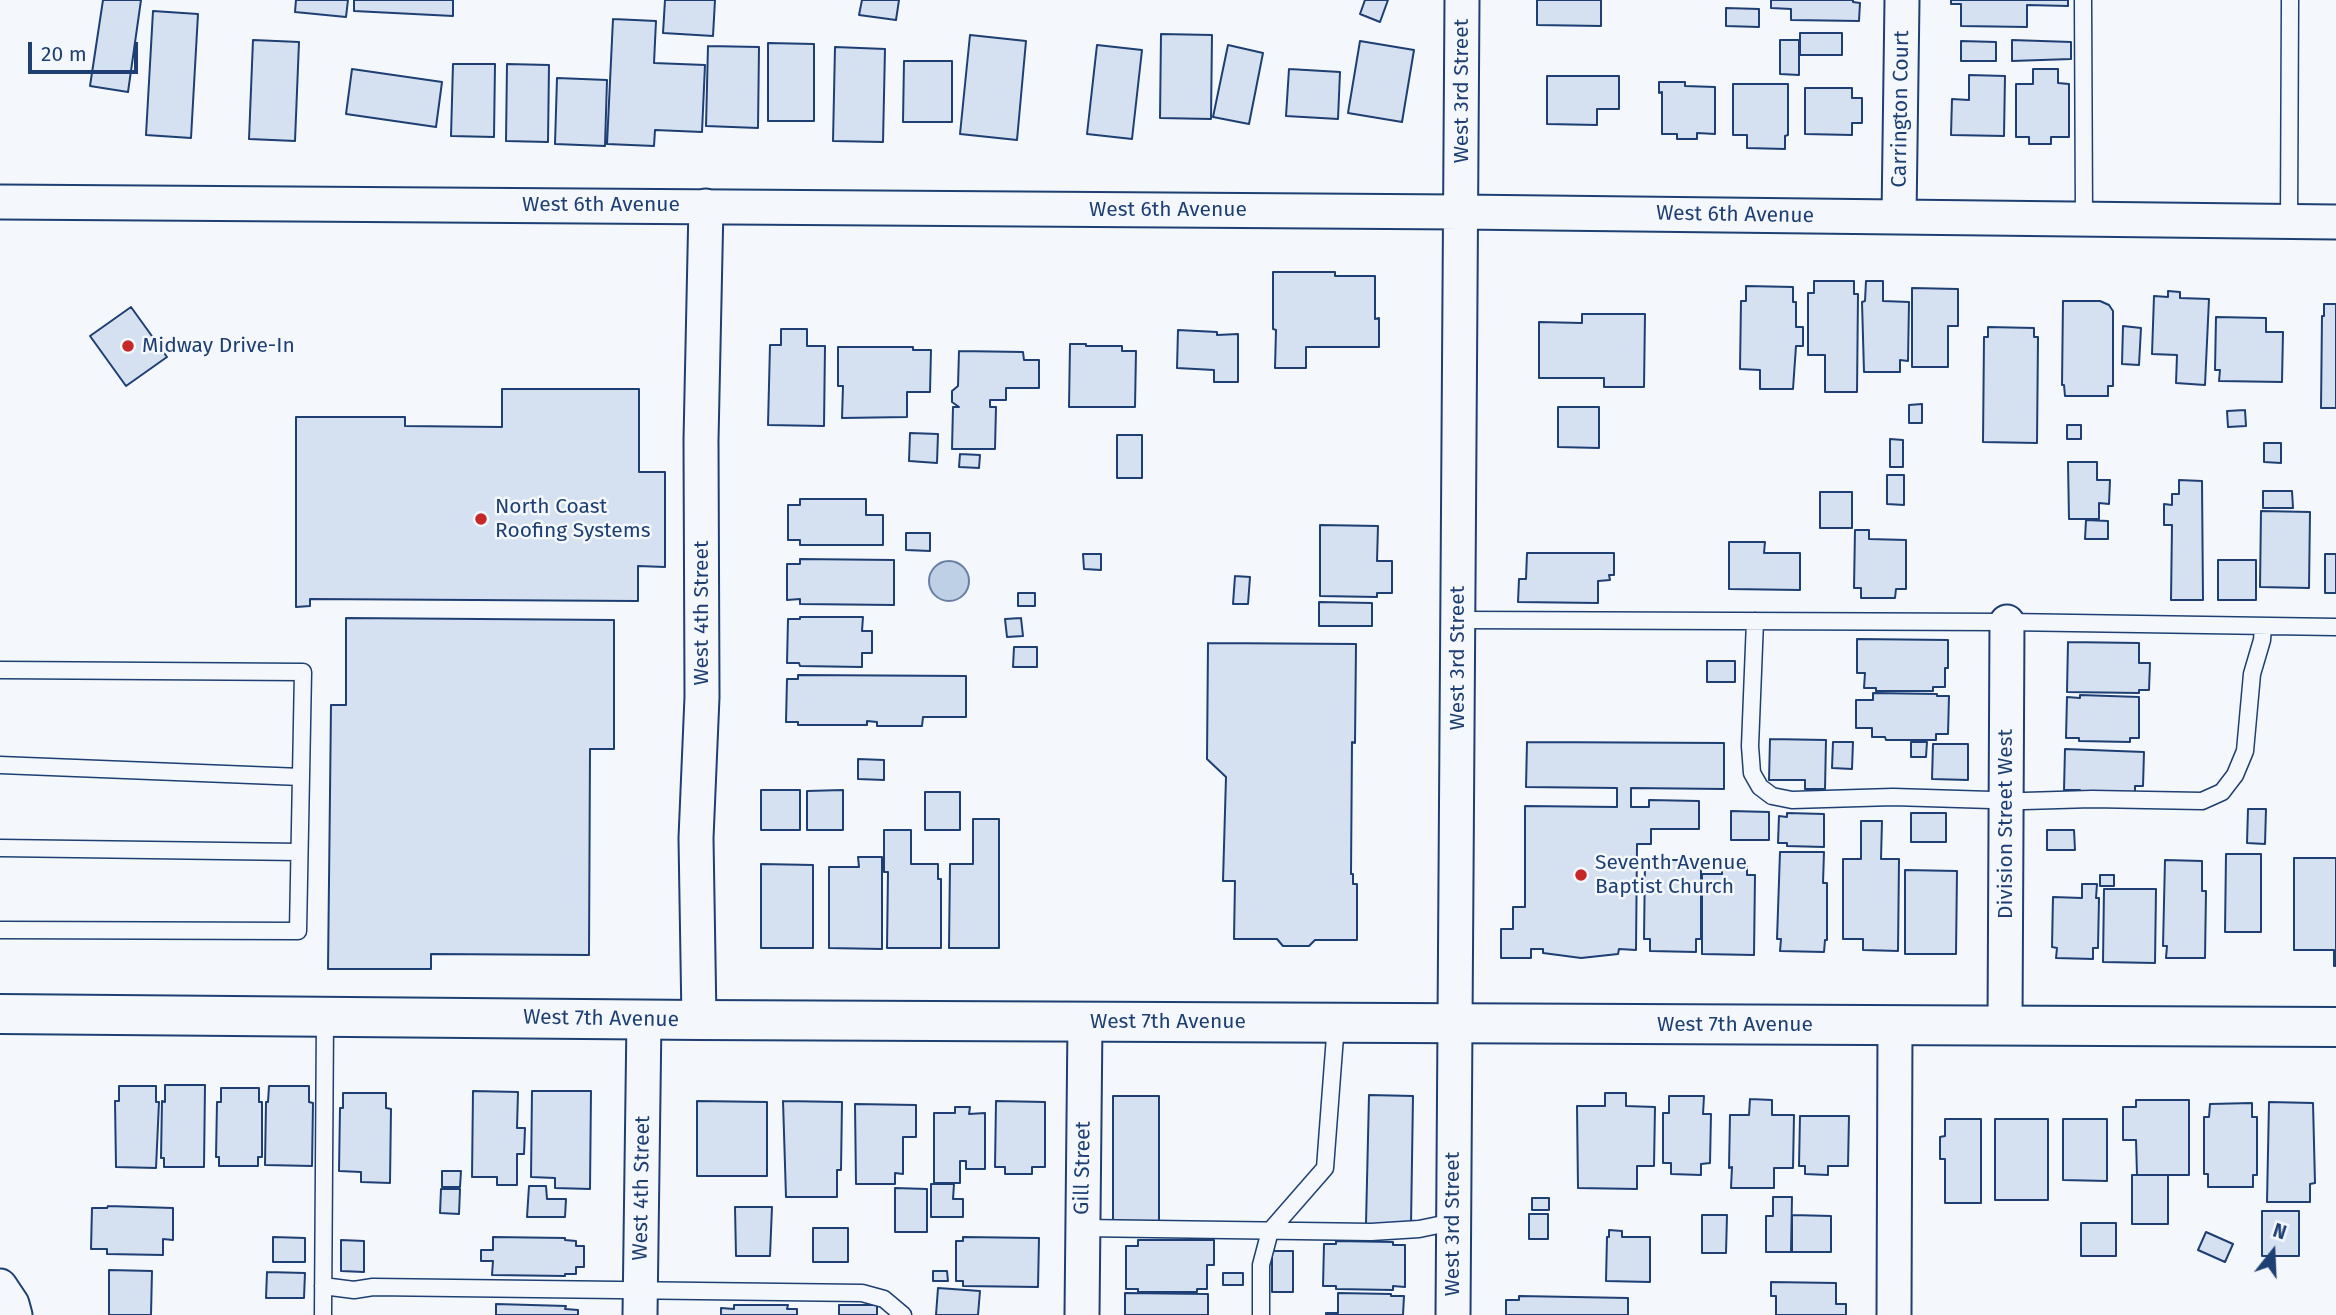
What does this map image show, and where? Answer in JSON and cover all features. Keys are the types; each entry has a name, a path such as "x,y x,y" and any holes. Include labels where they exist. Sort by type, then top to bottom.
{"street":[{"name":"West 3rd Street","path":"1453,1315 1462,0"},
{"name":"Carrington Court","path":"1899,217 1902,0"},
{"name":"West 6th Avenue","path":"0,202 1460,212 2336,222"},
{"name":"West 4th Street","path":"699,1020 696,838 702,697 701,440 706,206"},
{"name":"Division Street West","path":"2005,1026 2007,622"},
{"name":"West 7th Avenue","path":"0,1014 325,1018 2336,1027"},
{"name":"West 4th Street","path":"640,1303 644,1019"},
{"name":"Gill Street","path":"1082,1315 1085,1022"},
{"path":"1894,1315 1895,1026"},
{"path":"0,1286 12,1304 15,1315"}],"lane":[{"path":"2083,0 2084,219"},
{"path":"2289,222 2290,0"},
{"path":"1459,620 2007,622 2336,627"},
{"path":"1755,621 1750,746 1752,773 1760,787 1772,796 1793,800 1893,797 2202,801 2222,792 2235,775 2245,751 2252,674 2263,627"},
{"path":"0,670 303,672 298,931 0,930"},
{"path":"0,765 301,777"},
{"path":"0,848 299,852"},
{"path":"323,1315 325,1018"},
{"path":"1261,1315 1261,1265 1270,1231 1325,1168 1336,1023"},
{"path":"1082,1228 1371,1232 1419,1229 1453,1222"},
{"path":"323,1286 354,1290 373,1287 640,1303 862,1293 884,1299 903,1315"}],"water":[{"path":"949,561 963,567 969,581 963,595 949,601 935,595 929,581 935,567"}],"building":[{"path":"103,0 141,0 128,92 90,86"},
{"path":"296,0 348,0 346,17 295,12"},
{"path":"354,0 453,0 453,16 354,11"},
{"path":"665,0 715,0 713,36 663,33"},
{"path":"862,0 899,0 896,20 859,15"},
{"path":"1365,0 1388,0 1380,22 1360,14"},
{"path":"1537,0 1601,0 1601,26 1537,25"},
{"path":"1771,0 1853,0 1860,3 1859,21 1791,20 1791,9 1771,8"},
{"path":"1951,0 2068,0 2068,6 2027,5 2027,27 1961,26 1961,4 1951,4"},
{"path":"1726,8 1759,9 1759,27 1726,26"},
{"path":"153,11 198,14 191,138 146,135"},
{"path":"613,19 656,21 654,63 705,65 702,132 655,130 654,146 607,144"},
{"path":"1800,33 1842,33 1842,55 1800,55"},
{"path":"1161,34 1212,35 1211,119 1160,118"},
{"path":"970,35 1026,41 1017,140 960,134"},
{"path":"253,40 299,42 295,141 249,139"},
{"path":"1780,40 1799,40 1799,75 1780,74"},
{"path":"2012,40 2071,42 2071,59 2012,61"},
{"path":"1360,41 1414,50 1402,122 1348,113"},
{"path":"1961,41 1996,42 1996,61 1961,61"},
{"path":"768,43 814,44 814,121 768,121"},
{"path":"1097,45 1142,50 1132,139 1087,134"},
{"path":"1228,45 1263,53 1249,124 1213,117"},
{"path":"708,46 759,47 758,128 706,126"},
{"path":"835,47 885,49 883,142 833,141"},
{"path":"904,61 952,61 952,122 903,122"},
{"path":"453,64 495,64 494,137 451,136"},
{"path":"507,64 549,65 548,142 506,141"},
{"path":"352,69 442,82 436,127 346,114"},
{"path":"1289,69 1340,72 1338,119 1286,116"},
{"path":"2033,69 2058,69 2058,83 2069,84 2069,137 2051,137 2051,144 2029,144 2029,137 2016,137 2016,84 2033,84"},
{"path":"1969,75 2005,76 2004,136 1951,135 1952,99 1969,100"},
{"path":"1547,76 1619,76 1619,109 1597,109 1597,125 1547,124"},
{"path":"557,78 607,80 605,146 555,144"},
{"path":"1659,82 1685,82 1685,86 1715,87 1715,134 1697,133 1697,139 1677,139 1677,134 1662,134 1662,92 1659,93"},
{"path":"1733,84 1788,84 1788,135 1785,136 1785,149 1747,148 1747,135 1733,135"},
{"path":"1805,88 1852,88 1852,98 1862,98 1862,123 1852,123 1852,135 1805,134"},
{"path":"1273,272 1335,272 1335,276 1375,276 1375,319 1379,318 1379,347 1306,347 1306,368 1275,368"},
{"path":"1814,281 1854,281 1854,294 1858,294 1857,392 1825,392 1825,355 1808,355 1808,293 1814,293"},
{"path":"1866,281 1883,281 1883,301 1909,302 1908,361 1900,360 1900,372 1864,372 1862,302 1865,301"},
{"path":"1746,286 1793,287 1796,327 1803,327 1803,346 1796,346 1793,389 1760,389 1760,370 1740,369 1741,301 1746,301"},
{"path":"1912,288 1958,289 1958,326 1948,326 1948,367 1912,367"},
{"path":"2168,291 2180,292 2180,298 2209,299 2205,385 2176,383 2177,355 2152,354 2154,296 2168,297"},
{"path":"2063,301 2100,301 2109,305 2113,311 2113,386 2108,386 2108,396 2065,396 2062,385"},
{"path":"2324,304 2336,304 2336,408 2321,408"},
{"name":"Midway Drive-In","path":"131,307 167,357 126,386 90,336"},
{"path":"1582,314 1645,314 1644,387 1604,387 1604,378 1539,378 1539,322 1582,323"},
{"path":"2216,317 2266,318 2266,332 2283,332 2282,382 2219,381 2220,370 2215,370"},
{"path":"2123,326 2141,328 2139,365 2122,364"},
{"path":"1988,327 2034,328 2034,337 2038,337 2037,443 1983,442 1984,337 1988,337"},
{"path":"781,329 807,329 807,346 825,346 824,426 768,425 770,345 781,345"},
{"path":"1178,330 1217,332 1217,335 1238,334 1238,382 1214,382 1214,370 1177,368"},
{"path":"1070,344 1122,346 1122,351 1136,351 1135,407 1069,407"},
{"path":"838,347 913,347 913,350 931,350 930,392 907,392 907,417 842,418 843,386 838,386"},
{"path":"959,351 1023,352 1024,360 1039,360 1039,388 1006,388 1006,400 990,400 990,407 996,407 995,449 952,449 953,407 959,407 952,402 952,391 958,386"},
{"name":"North Coast Roofing Systems","path":"502,389 639,389 639,472 665,472 665,567 638,566 638,601 310,599 310,606 296,607 296,417 405,417 405,426 502,427"},
{"path":"1922,404 1922,423 1909,423 1909,405"},
{"path":"1558,407 1599,407 1599,448 1558,447"},
{"path":"2245,410 2246,426 2228,427 2227,411"},
{"path":"2067,425 2081,425 2081,439 2067,439"},
{"path":"910,433 938,434 937,463 909,461"},
{"path":"1117,435 1142,435 1142,478 1117,478"},
{"path":"1890,439 1903,440 1903,467 1890,467"},
{"path":"2264,443 2281,443 2281,463 2264,462"},
{"path":"960,454 980,455 979,468 959,467"},
{"path":"2068,462 2097,462 2097,480 2110,480 2109,504 2099,503 2099,519 2069,519"},
{"path":"1887,475 1904,475 1904,505 1887,504"},
{"path":"2179,480 2202,481 2203,600 2171,600 2172,525 2164,525 2164,504 2172,505 2172,494 2179,494"},
{"path":"2263,491 2292,491 2293,508 2263,508"},
{"path":"1820,492 1852,492 1852,528 1820,528"},
{"path":"800,499 866,499 866,515 883,515 883,545 800,545 800,540 788,540 788,505 800,505"},
{"path":"2261,511 2310,512 2309,588 2260,587"},
{"path":"2086,520 2108,521 2108,539 2085,539"},
{"path":"1320,525 1378,526 1377,561 1392,561 1392,593 1377,593 1377,597 1320,596"},
{"path":"1855,530 1869,530 1869,539 1906,540 1906,589 1896,589 1895,598 1861,598 1861,588 1854,588"},
{"path":"906,533 930,533 930,551 906,550"},
{"path":"1729,542 1765,542 1764,553 1800,553 1800,590 1729,589"},
{"path":"1527,553 1614,553 1614,575 1609,575 1610,580 1598,581 1598,603 1518,602 1519,579 1526,579"},
{"path":"1083,554 1101,554 1101,570 1084,569"},
{"path":"2325,554 2336,554 2336,593 2325,593"},
{"path":"800,559 894,560 894,605 800,604 800,599 787,600 787,564 800,564"},
{"path":"2218,560 2256,560 2256,600 2218,600"},
{"path":"1235,576 1250,577 1248,604 1233,604"},
{"path":"1018,593 1035,593 1035,606 1018,606"},
{"path":"1319,602 1372,603 1372,626 1319,626"},
{"path":"863,617 862,631 872,631 872,653 862,653 862,667 800,666 799,663 787,663 788,619"},
{"path":"346,618 614,620 614,749 590,749 589,955 431,954 431,969 328,969 331,705 346,705"},
{"path":"1021,618 1023,636 1007,637 1005,619"},
{"path":"1857,639 1948,640 1945,687 1933,687 1933,691 1876,691 1876,688 1864,688 1865,673 1857,673"},
{"path":"2068,642 2139,643 2139,663 2150,663 2149,690 2139,690 2139,693 2067,692"},
{"path":"1208,643 1356,644 1351,874 1353,884 1357,884 1357,940 1315,940 1309,946 1283,946 1277,939 1234,939 1235,881 1223,881 1226,777 1207,759"},
{"path":"1014,647 1037,647 1037,667 1013,667"},
{"path":"1707,661 1735,661 1735,682 1707,682"},
{"path":"798,675 966,676 966,717 923,717 922,726 877,726 877,722 867,721 867,725 798,725 798,722 786,722 787,679 798,679"},
{"path":"1873,693 1949,696 1948,734 1936,734 1936,740 1886,740 1885,737 1872,737 1872,728 1856,728 1856,700 1873,700"},
{"path":"2080,695 2139,697 2139,738 2130,738 2130,742 2079,741 2079,738 2066,738 2067,697 2080,698"},
{"path":"1770,739 1826,740 1825,789 1805,789 1805,780 1769,780"},
{"name":"Seventh Avenue Baptist Church","path":"1527,742 1724,743 1724,789 1631,788 1631,807 1649,807 1649,800 1699,801 1699,829 1651,829 1651,844 1637,844 1636,950 1619,949 1618,954 1581,958 1543,953 1543,949 1531,949 1531,958 1501,958 1501,929 1513,929 1513,907 1525,907 1525,806 1617,807 1617,788 1526,787"},
{"path":"1833,742 1853,742 1852,769 1832,768"},
{"path":"1911,742 1927,742 1926,757 1911,757"},
{"path":"1933,744 1968,744 1968,780 1932,779"},
{"path":"2065,749 2144,752 2143,786 2135,786 2135,794 2064,790"},
{"path":"858,759 884,760 884,780 858,779"},
{"path":"761,790 800,790 800,830 761,830"},
{"path":"843,790 843,830 807,830 807,791"},
{"path":"925,792 960,792 960,830 925,830"},
{"path":"2248,809 2266,809 2265,844 2247,843"},
{"path":"1731,811 1769,812 1769,840 1731,840"},
{"path":"1787,813 1824,814 1824,847 1787,846 1787,843 1778,843 1779,816 1787,817"},
{"path":"1911,813 1946,813 1946,842 1911,842"},
{"path":"973,819 999,819 999,948 949,948 950,864 973,864"},
{"path":"1861,821 1882,821 1881,859 1899,859 1898,951 1863,950 1863,939 1843,939 1843,859 1861,859"},
{"path":"884,830 911,830 911,864 938,864 938,879 941,879 941,948 887,948 888,872 884,872"},
{"path":"2047,830 2074,830 2075,850 2047,850"},
{"path":"1780,852 1824,852 1827,940 1824,952 1780,951 1781,939 1777,939"},
{"path":"2226,854 2261,854 2261,932 2225,932"},
{"path":"858,857 882,857 882,949 829,948 829,867 859,867"},
{"path":"2294,858 2336,858 2336,966 2334,950 2294,950"},
{"path":"1645,860 1701,860 1701,939 1696,939 1696,952 1650,951 1650,939 1644,939"},
{"path":"2165,860 2202,861 2202,891 2206,891 2205,958 2166,958 2167,946 2163,946"},
{"path":"1722,861 1747,861 1747,875 1755,875 1754,955 1702,954 1702,874 1722,874"},
{"path":"761,864 813,865 813,948 761,948"},
{"path":"1905,870 1957,871 1956,954 1905,954"},
{"path":"2100,875 2114,875 2114,886 2100,886"},
{"path":"2082,884 2097,884 2098,948 2093,948 2093,959 2056,958 2057,948 2052,947 2053,897 2082,898"},
{"path":"2104,889 2156,889 2155,963 2103,962"},
{"path":"165,1085 205,1085 204,1167 164,1167 164,1158 161,1158 162,1101 165,1102"},
{"path":"119,1086 156,1086 156,1102 159,1102 156,1168 116,1167 115,1101 119,1101"},
{"path":"269,1086 309,1086 309,1102 313,1103 312,1166 265,1165 266,1102"},
{"path":"221,1088 259,1088 259,1102 262,1102 262,1157 258,1157 258,1166 219,1166 219,1157 216,1157 217,1102 221,1102"},
{"path":"473,1091 518,1092 517,1128 525,1128 524,1154 517,1154 517,1185 497,1185 497,1177 472,1177"},
{"path":"532,1091 591,1091 590,1189 555,1188 555,1178 531,1177"},
{"path":"343,1093 386,1093 386,1108 391,1109 390,1183 361,1182 361,1172 339,1171 340,1108 343,1108"},
{"path":"1605,1093 1626,1093 1626,1106 1655,1107 1654,1166 1637,1166 1637,1189 1578,1188 1577,1106 1605,1106"},
{"path":"1369,1095 1413,1096 1411,1225 1366,1224"},
{"path":"1113,1096 1159,1096 1159,1225 1113,1225"},
{"path":"1669,1096 1704,1096 1703,1114 1711,1114 1710,1163 1701,1164 1701,1175 1671,1174 1671,1163 1663,1163 1663,1113 1669,1113"},
{"path":"1750,1099 1772,1100 1772,1115 1794,1115 1793,1168 1774,1168 1774,1188 1731,1188 1730,1115 1749,1115"},
{"path":"2136,1100 2189,1100 2189,1175 2137,1175 2136,1140 2123,1140 2123,1107 2136,1107"},
{"path":"697,1101 767,1102 767,1176 697,1176"},
{"path":"783,1101 842,1102 841,1170 837,1170 837,1197 786,1197"},
{"path":"996,1101 1045,1102 1045,1167 1032,1167 1032,1174 1005,1174 1005,1167 995,1167"},
{"path":"2269,1102 2313,1103 2315,1183 2310,1184 2310,1202 2267,1202"},
{"path":"2252,1103 2252,1117 2257,1117 2257,1175 2253,1175 2253,1187 2208,1187 2208,1174 2204,1174 2204,1117 2209,1117 2210,1104"},
{"path":"855,1104 916,1105 916,1137 903,1137 903,1174 895,1173 895,1184 856,1184"},
{"path":"955,1107 970,1107 969,1114 985,1113 985,1169 966,1169 966,1161 960,1161 960,1183 934,1183 934,1113 955,1113"},
{"path":"1800,1116 1849,1116 1848,1166 1828,1166 1828,1175 1805,1174 1805,1166 1799,1166"},
{"path":"1945,1119 1981,1119 1981,1203 1945,1203 1945,1159 1940,1159 1940,1137 1945,1136"},
{"path":"1995,1119 2048,1119 2048,1200 1995,1200"},
{"path":"2063,1119 2107,1119 2107,1181 2063,1180"},
{"path":"442,1171 461,1171 460,1187 442,1187"},
{"path":"2132,1175 2168,1175 2168,1224 2132,1224"},
{"path":"931,1184 954,1184 953,1199 963,1199 963,1217 931,1217"},
{"path":"529,1186 546,1186 547,1199 566,1199 565,1217 527,1217"},
{"path":"895,1188 927,1189 927,1232 895,1232"},
{"path":"441,1189 460,1189 459,1214 440,1213"},
{"path":"1773,1197 1792,1197 1791,1252 1766,1252 1766,1216 1773,1216"},
{"path":"1532,1198 1549,1198 1549,1210 1532,1210"},
{"path":"735,1207 772,1207 770,1256 736,1256"},
{"path":"92,1208 173,1208 173,1240 163,1239 163,1255 107,1254 107,1249 91,1249"},
{"path":"2262,1211 2299,1211 2299,1256 2262,1256"},
{"path":"1529,1214 1548,1214 1548,1239 1529,1239"},
{"path":"1702,1215 1727,1215 1726,1253 1702,1253"},
{"path":"1792,1215 1831,1216 1831,1252 1792,1252"},
{"path":"2081,1223 2116,1223 2116,1256 2081,1256"},
{"path":"813,1228 848,1228 848,1262 813,1262"},
{"path":"1609,1230 1622,1231 1622,1237 1650,1237 1650,1282 1606,1281"},
{"path":"2206,1232 2233,1244 2225,1262 2198,1250"},
{"path":"273,1237 305,1238 305,1262 273,1262"},
{"path":"493,1237 565,1238 576,1241 576,1246 584,1246 584,1267 576,1267 576,1274 565,1276 492,1275 493,1261 481,1261 481,1250 493,1250"},
{"path":"963,1237 1039,1238 1038,1287 963,1286 963,1281 956,1281 956,1241 963,1241"},
{"path":"341,1240 364,1241 364,1272 341,1271"},
{"path":"1138,1240 1214,1240 1214,1265 1207,1265 1207,1289 1197,1289 1197,1292 1138,1292 1138,1289 1126,1289 1126,1246 1138,1246"},
{"path":"1336,1241 1393,1242 1393,1245 1405,1245 1405,1287 1393,1286 1393,1290 1336,1289 1336,1286 1323,1286 1324,1244 1336,1244"},
{"path":"1272,1251 1293,1251 1293,1292 1272,1292"},
{"path":"109,1270 152,1271 151,1315 109,1315"},
{"path":"933,1271 947,1271 948,1281 933,1281"},
{"path":"267,1272 305,1273 304,1298 266,1298"},
{"path":"1223,1273 1243,1273 1243,1285 1223,1285"},
{"path":"1771,1282 1836,1283 1836,1304 1846,1304 1846,1315 1776,1315 1776,1296 1771,1296"},
{"path":"938,1288 980,1291 978,1315 936,1315"},
{"path":"1125,1293 1208,1294 1208,1315 1125,1315"},
{"path":"1338,1293 1404,1296 1403,1315 1326,1315 1338,1313"},
{"path":"1519,1296 1628,1298 1628,1315 1506,1315 1506,1300 1519,1300"},
{"path":"496,1304 566,1306 565,1309 578,1310 578,1315 496,1315"},
{"path":"734,1305 788,1305 787,1309 797,1309 797,1315 721,1315 721,1308 734,1309"},
{"path":"839,1305 877,1305 877,1315 839,1315"}],"place":[{"name":"Midway Drive-In","path":"128,346"},
{"name":"North Coast Roofing Systems","path":"481,519"},
{"name":"Seventh Avenue Baptist Church","path":"1581,875"}]}
